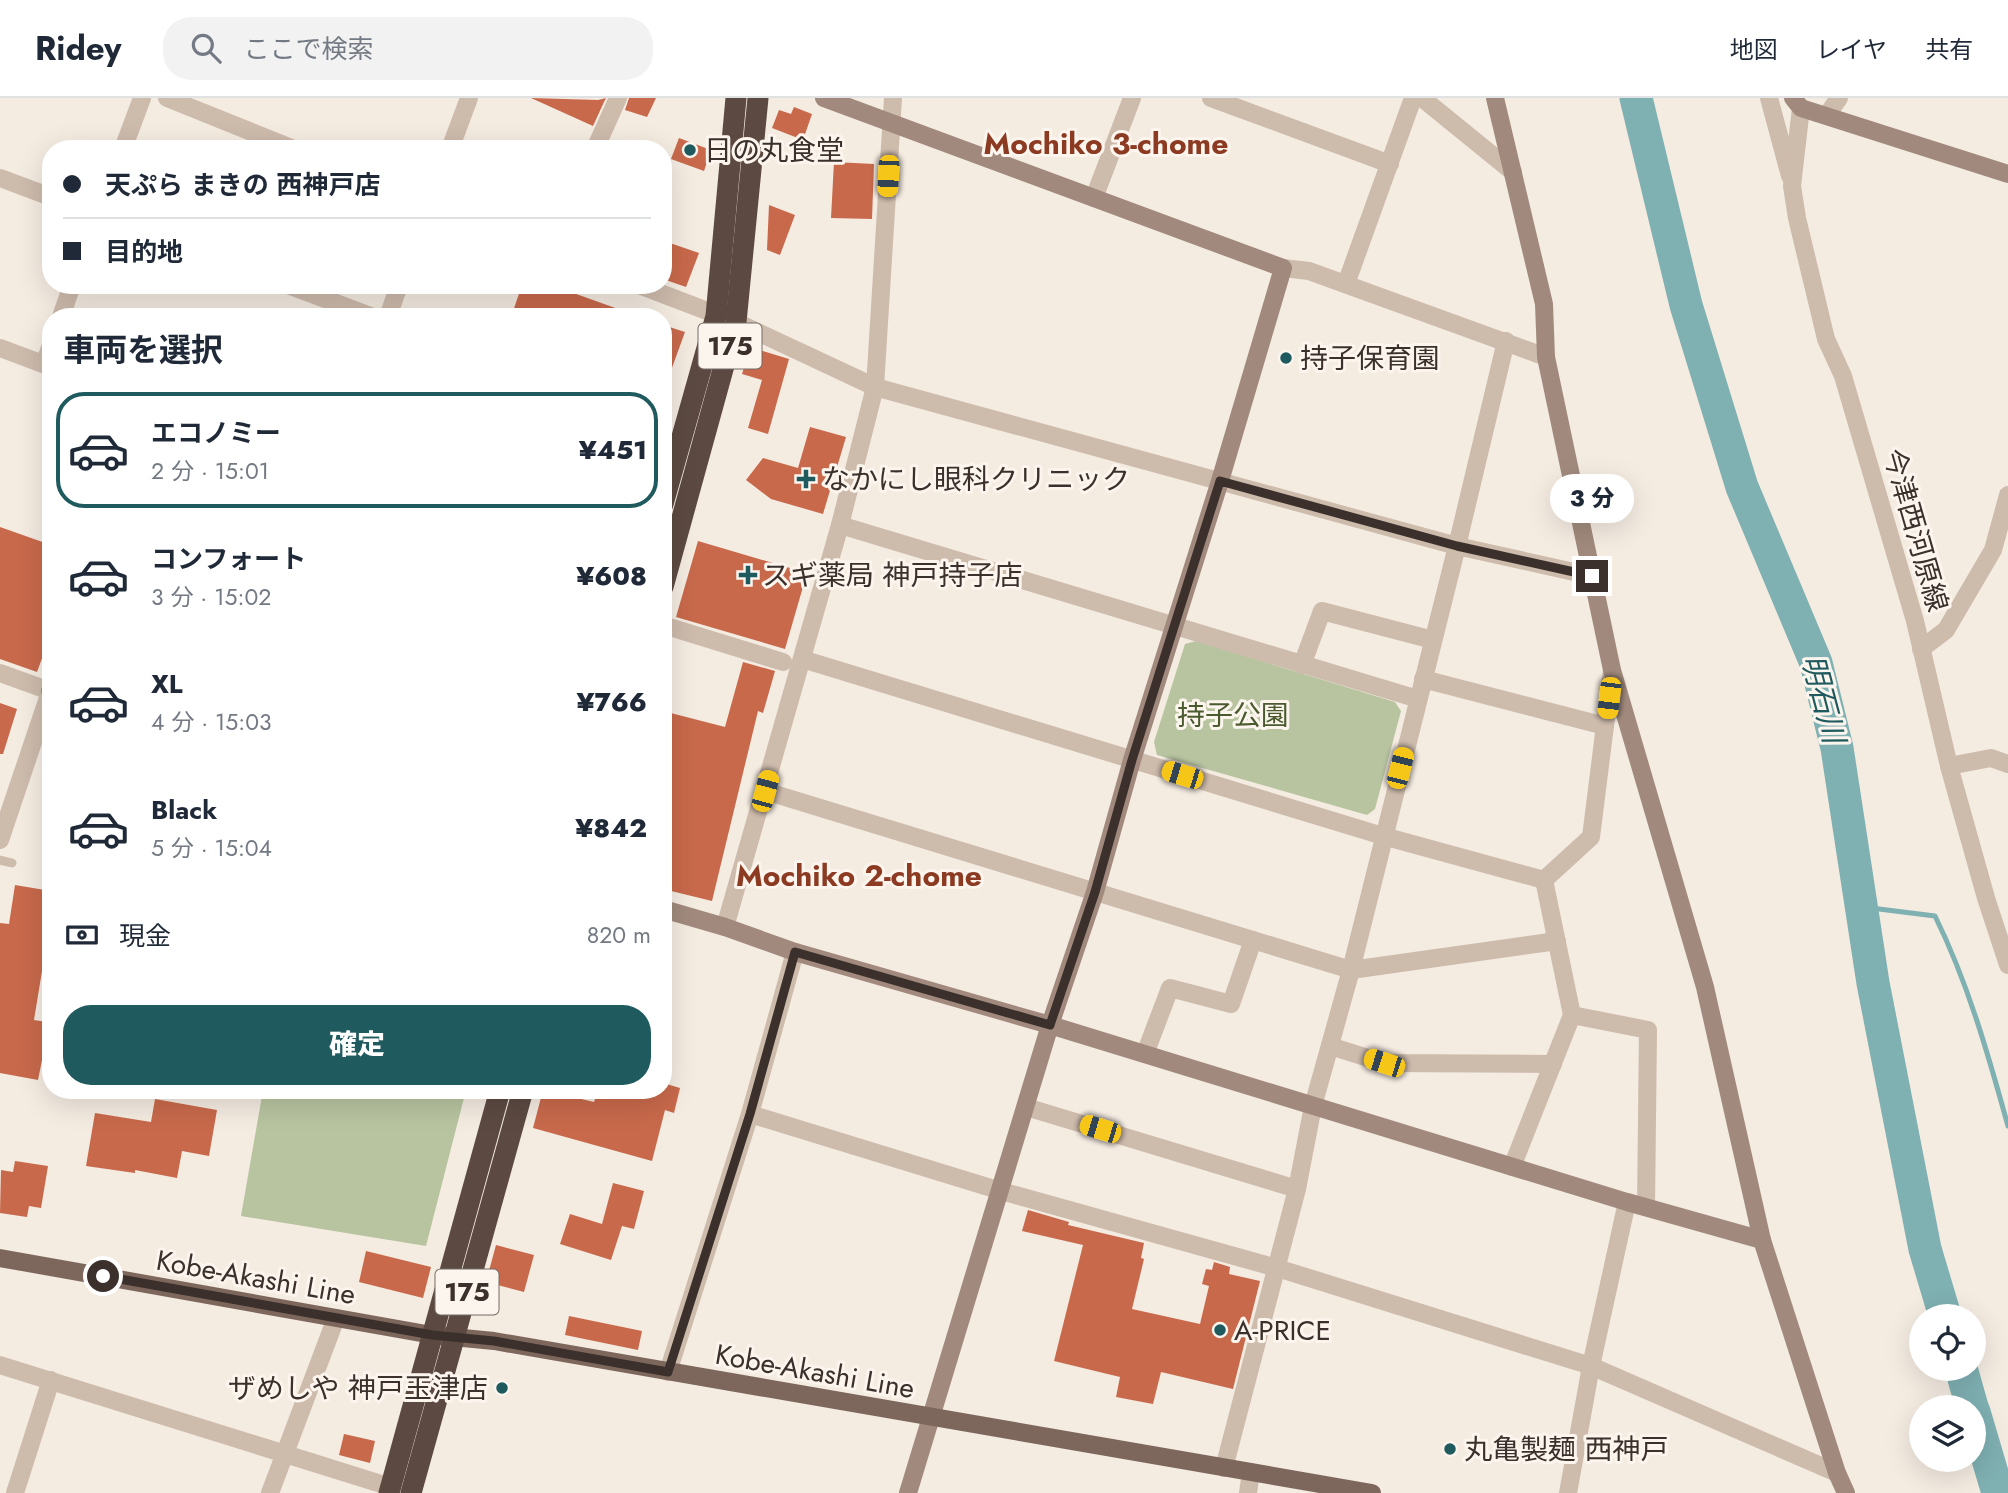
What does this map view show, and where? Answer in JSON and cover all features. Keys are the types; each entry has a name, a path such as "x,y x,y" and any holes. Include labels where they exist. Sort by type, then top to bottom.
{"highway":[{"name":"175","path":"672,472 716,316 736,98"},
{"name":"175","path":"672,554 736,322 758,98"},
{"name":"175","path":"397,1491 432,1335 498,1099"},
{"name":"175","path":"397,1491 454,1338 520,1099"}],"main road":[{"name":"Kobe-Akashi Line","path":"0,1258 432,1335 494,1341 1372,1493"}],"street":[{"path":"126,140 142,98"},
{"path":"166,98 271,140"},
{"path":"454,140 470,98"},
{"path":"599,140 618,98"},
{"path":"824,98 1283,268 1309,271 1506,341 1546,358"},
{"path":"725,927 840,525 875,387 893,98"},
{"path":"1094,198 1132,98"},
{"path":"1211,98 1390,164"},
{"path":"1346,284 1413,98"},
{"path":"1422,98 1513,172"},
{"path":"1495,98 1544,304 1546,358 1612,670 1705,987 1762,1240 1837,1473 1846,1493"},
{"path":"1769,98 1792,186"},
{"path":"1827,115 1839,98"},
{"path":"1797,103 2008,174"},
{"name":"今津西河原線","path":"1797,103 1792,186 1826,339 1843,376 1915,621 1949,766 2008,965"},
{"path":"0,178 42,194"},
{"path":"908,1493 1050,1025 1095,892 1132,760 1220,481 1283,268"},
{"path":"312,294 349,308"},
{"path":"661,294 736,322 875,387 1457,546 1592,576"},
{"path":"1224,1468 1297,1189 1313,1106 1351,970 1506,341"},
{"path":"0,348 42,363"},
{"path":"1921,649 1947,630 1993,550 2008,495"},
{"path":"840,525 1418,699"},
{"path":"1303,665 1322,611 1433,640"},
{"path":"672,628 783,662"},
{"path":"802,659 1383,836 1544,880"},
{"path":"1544,880 1591,837 1612,670"},
{"path":"0,673 42,687"},
{"path":"1423,679 1605,726"},
{"path":"0,840 42,716"},
{"path":"1949,766 1991,758 2008,764"},
{"path":"765,791 1351,970 1557,941"},
{"path":"1512,1167 1572,1015 1544,880"},
{"path":"672,912 795,952 1050,1025 1627,1202 1762,1240"},
{"path":"1144,1054 1170,988 1231,1004 1253,940"},
{"path":"668,1372 750,1114 795,952"},
{"path":"1572,1015 1648,1030 1646,1207"},
{"path":"1330,1046 1384,1063 1553,1064"},
{"path":"1026,1107 1297,1189"},
{"path":"750,1114 1001,1191 1277,1268 1591,1366 1837,1473"},
{"path":"1568,1493 1591,1366 1627,1202"},
{"path":"270,1493 336,1318"},
{"path":"0,1365 284,1452 397,1491"},
{"path":"15,1493 51,1380"},
{"path":"1248,1493 1251,1472"}],"lane":[{"path":"0,860 12,863"}],"green space":[{"name":"持子公園","path":"1196,641 1395,702 1401,711 1375,809 1367,815 1157,755 1154,742 1185,644"},
{"path":"261,1099 464,1099 426,1246 241,1216"}],"building":[{"path":"531,98 598,100 606,98 593,126"},
{"path":"629,98 656,98 647,117 625,110"},
{"path":"794,107 812,114 803,140 772,128 779,110 791,114"},
{"path":"679,138 711,150 704,171 672,159"},
{"path":"834,162 874,164 872,219 831,218"},
{"path":"769,205 795,215 780,255 767,250"},
{"path":"672,244 699,253 686,287 672,282"},
{"path":"519,294 576,294 615,308 514,308"},
{"path":"672,328 685,332 672,368"},
{"path":"750,347 789,359 768,434 748,428 762,380 742,374"},
{"path":"810,427 846,437 823,514 771,499 746,480 763,458 798,468"},
{"path":"0,527 42,542 42,658 37,672 0,659"},
{"path":"698,541 807,573 785,649 676,617"},
{"path":"743,662 775,671 763,713 758,711 712,901 672,891 672,713 725,727"},
{"path":"0,703 17,709 3,754 0,754"},
{"path":"15,885 42,890 42,971 34,1020 42,1021 42,1060 38,1080 0,1073 0,923 9,924"},
{"path":"672,1086 680,1088 674,1113 665,1110 652,1161 533,1128 541,1099 581,1099 594,1102 595,1099 672,1099"},
{"path":"155,1099 217,1110 209,1156 182,1151 177,1178 135,1170 135,1173 86,1166 95,1113 151,1122"},
{"path":"15,1161 48,1166 41,1208 29,1206 27,1217 0,1213 1,1170 13,1172"},
{"path":"613,1183 644,1191 634,1229 622,1226 611,1260 560,1244 570,1214 602,1224"},
{"path":"1028,1210 1069,1222 1068,1225 1144,1243 1141,1258 1144,1259 1132,1309 1200,1324 1209,1286 1202,1284 1206,1269 1212,1270 1214,1262 1230,1267 1229,1274 1260,1281 1233,1389 1161,1372 1153,1404 1116,1397 1120,1377 1054,1361 1083,1245 1022,1231"},
{"path":"496,1245 534,1255 524,1292 486,1282"},
{"path":"366,1251 431,1267 423,1298 359,1282"},
{"path":"569,1316 642,1331 638,1350 565,1335"},
{"path":"344,1434 375,1441 370,1463 339,1455"}],"waterway":[{"name":"明石川","path":"1636,98 1686,305 1742,487 1816,663 1837,748 1873,983 1925,1249 1941,1304"},
{"path":"1863,907 1935,916 1967,993 2008,1126"},
{"name":"明石川","path":"1965,1381 1969,1395"},
{"name":"明石川","path":"1986,1452 1998,1493"}],"place":[{"name":"日の丸食堂","path":"690,150"},
{"name":"持子保育園","path":"1286,358"},
{"name":"なかにし眼科クリニック","path":"806,479"},
{"name":"スギ薬局 神戸持子店","path":"748,575"},
{"name":"A-PRICE","path":"1220,1330"},
{"name":"ザめしや 神戸玉津店","path":"502,1388"},
{"name":"丸亀製麺 西神戸","path":"1450,1449"}],"district":[{"name":"Mochiko 3-chome","path":"1106,144"},
{"name":"Mochiko 2-chome","path":"859,876"}],"route":[{"path":"103,1276 432,1335 494,1341 668,1372 750,1114 795,952 1050,1025 1095,892 1132,760 1220,481 1457,546 1592,576"}]}
